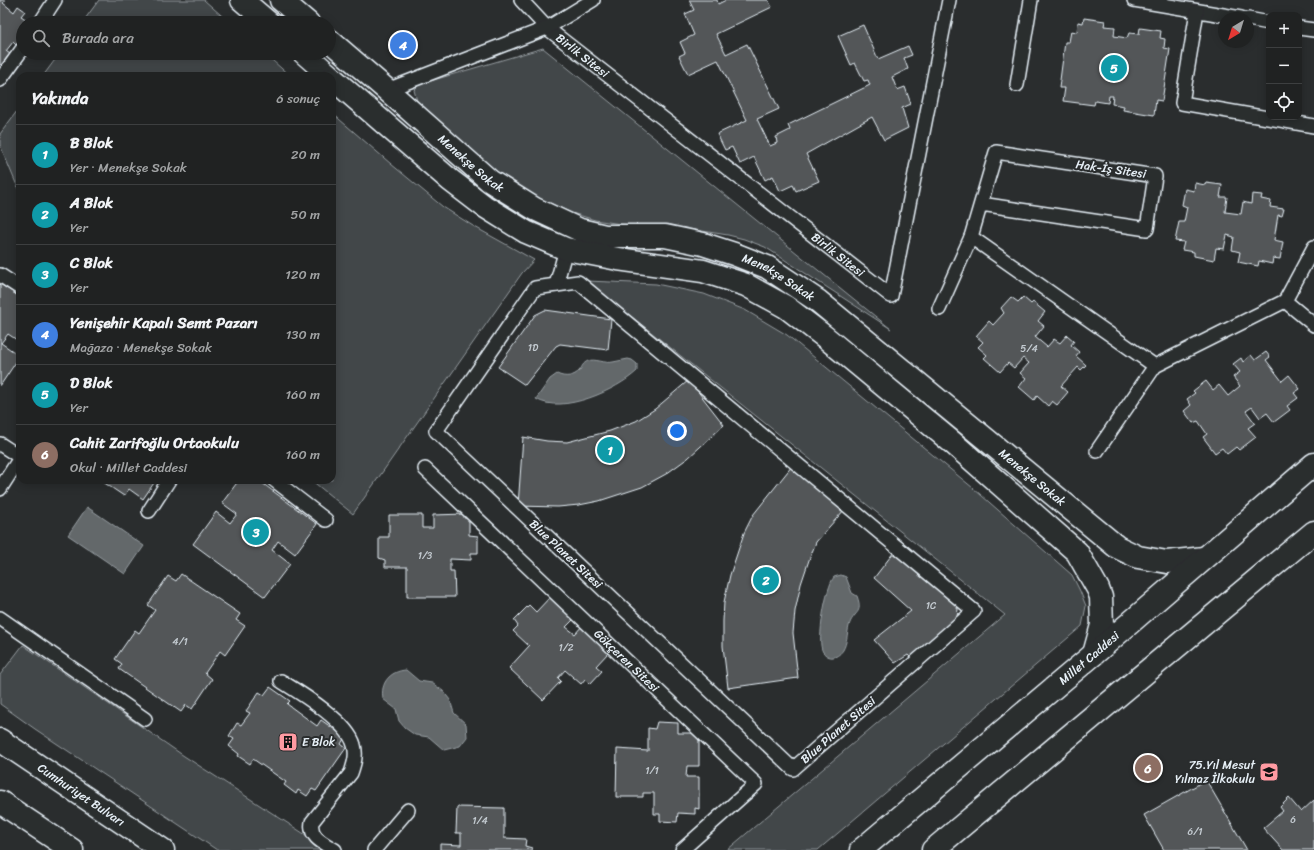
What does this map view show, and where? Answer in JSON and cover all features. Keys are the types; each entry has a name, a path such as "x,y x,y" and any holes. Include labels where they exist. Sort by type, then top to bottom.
{"street":[{"path":"242,0 261,16"},
{"path":"281,0 300,16"},
{"name":"Menekşe Sokak","path":"336,46 490,181 535,209 580,230 605,236 665,236 703,244 767,267 824,305 1117,547 1138,557 1167,562 1204,558"},
{"name":"Menekşe Sokak","path":"312,60 325,72"},
{"name":"Menekşe Sokak","path":"336,81 450,180 484,206 526,232 566,249 618,259 704,271 746,285 786,307 825,337 953,443 1077,552 1101,597 1102,625 1094,654"},
{"path":"363,104 384,87"},
{"name":"Millet Caddesi","path":"861,850 1094,654 1314,464"},
{"path":"944,846 1314,532"},
{"name":"Cumhuriyet Bulvarı","path":"0,740 163,850"},
{"path":"0,802 72,850"}],"lane":[{"path":"45,16 55,0"},
{"name":"Birlik Sitesi","path":"522,0 547,28 891,296 949,0"},
{"name":"Birlik Sitesi","path":"384,87 547,28 593,0"},
{"path":"1017,85 1031,0"},
{"path":"1134,0 1218,14"},
{"path":"1197,11 1182,103 1314,126"},
{"path":"1254,20 1266,22"},
{"path":"1302,28 1314,30"},
{"path":"0,80 16,58"},
{"name":"Hak-İş Sitesi","path":"939,308 971,237 996,152 1155,176 1147,229 981,204"},
{"path":"971,237 1155,366"},
{"path":"1097,451 1155,366 1285,301 1314,246"},
{"path":"556,285 566,249"},
{"path":"0,275 16,285"},
{"name":"Blue Planet Sitesi","path":"578,282 974,611 793,768 436,431 535,288 556,285 578,282"},
{"path":"1285,301 1314,325"},
{"path":"0,444 16,454"},
{"path":"0,489 16,463"},
{"name":"Gökçeren Sitesi","path":"425,469 756,784 682,850"},
{"path":"148,511 166,484"},
{"path":"279,484 326,520"},
{"path":"0,618 145,719"},
{"path":"281,681 324,709 347,732 354,746 354,763 351,773 312,822 311,828 313,835 335,850"},
{"path":"374,850 408,810"}],"shaded area":[{"path":"99,0 204,0 222,16 87,16"},
{"path":"543,48 891,329 765,247 744,239 683,228 621,224 595,220 572,213 537,197 512,183 488,166 444,129 417,101 414,90 420,84"},
{"path":"55,60 272,60 285,72 46,72"},
{"path":"16,112 16,183 0,145 0,134"},
{"path":"336,116 443,207 473,226 534,260 522,273 353,514 316,484 336,484"},
{"path":"587,281 656,284 704,294 745,310 787,335 973,488 1072,575 1080,591 1086,606 1082,626 818,850 727,850 1005,615"},
{"path":"628,359 637,364 637,371 616,386 603,392 589,398 560,404 547,403 536,399 550,379 557,374 566,376 572,375 578,372 585,363 591,360 610,362"},
{"path":"87,507 144,546 125,574 68,535"},
{"path":"841,575 846,577 852,593 857,596 859,610 849,626 843,650 837,656 830,657 823,652 821,646 821,627 825,602 831,583 834,577"},
{"path":"23,645 184,756 329,850 217,850 35,729 0,704 0,675"},
{"path":"406,670 419,681 432,683 443,691 450,700 454,713 466,724 467,737 460,746 444,750 429,737 415,735 405,728 399,721 396,709 383,699 383,688 387,679 395,673"}],"building":[{"path":"0,0 5,0 3,3 14,12 18,6 25,11 21,16 16,16 16,45 13,42 6,51 10,54 1,65"},
{"path":"689,0 717,0 718,4 726,0 768,0 772,7 716,34 726,54 747,44 779,109 757,119 770,146 777,143 776,137 790,130 788,125 870,85 868,80 864,81 855,63 851,65 838,36 863,25 878,59 908,46 912,55 904,58 908,69 892,77 897,90 905,87 911,104 902,108 908,128 884,140 872,117 806,154 819,181 796,191 793,185 780,191 773,176 765,180 754,157 740,164 732,147 725,150 717,134 747,120 718,60 688,74 679,56 685,53 680,42 694,35 685,14 694,10"},
{"path":"1084,18 1105,21 1104,26 1115,27 1114,36 1127,38 1129,33 1139,34 1140,28 1161,31 1160,38 1165,39 1164,48 1170,49 1162,101 1156,100 1154,115 1123,110 1124,106 1112,104 1113,96 1109,96 1108,103 1095,101 1094,105 1063,101 1065,88 1059,88 1065,42 1069,42 1071,31 1077,32 1078,22 1083,23"},
{"path":"1195,183 1205,185 1206,183 1222,185 1220,197 1227,197 1225,212 1241,214 1243,202 1251,204 1252,194 1262,195 1261,199 1271,201 1270,207 1284,209 1282,216 1278,215 1274,240 1283,242 1280,259 1273,258 1272,264 1259,261 1258,266 1238,262 1240,252 1232,250 1234,237 1227,235 1224,249 1216,248 1214,260 1194,256 1194,252 1182,250 1184,242 1175,241 1179,222 1184,222 1187,207 1182,205 1185,189 1194,191"},
{"path":"0,284 16,294 16,339 8,334 1,343 16,353 16,362 0,386"},
{"path":"1011,297 1018,302 1023,297 1031,304 1033,302 1045,312 1038,321 1044,326 1035,337 1047,347 1054,339 1060,343 1067,335 1074,341 1071,345 1079,352 1076,356 1086,365 1081,370 1078,367 1061,386 1068,392 1057,405 1052,401 1048,406 1037,396 1034,400 1019,387 1026,378 1020,373 1029,363 1023,358 1014,368 1008,363 1000,372 984,358 987,355 978,347 983,342 976,336 989,321 993,325 1004,313 1001,308"},
{"path":"545,310 611,319 608,350 560,344 556,346 525,385 498,367 535,315"},
{"path":"1266,352 1270,357 1266,360 1282,381 1289,375 1300,389 1294,393 1298,398 1287,406 1290,410 1274,422 1267,413 1260,418 1252,407 1246,411 1255,423 1248,428 1256,437 1239,450 1236,447 1227,454 1222,448 1215,453 1203,437 1207,434 1198,421 1193,423 1184,411 1191,405 1187,399 1195,393 1193,391 1206,381 1213,390 1219,385 1228,396 1240,386 1233,377 1240,372 1233,364 1241,358 1243,362 1251,355 1255,360"},
{"path":"689,380 724,425 688,458 666,474 642,487 599,501 558,507 518,506 523,437 547,441 567,442 610,431 636,421 655,409"},
{"path":"792,466 845,509 816,542 801,584 795,611 793,633 798,678 728,688 723,646 723,621 724,602 730,575 744,533 753,515"},
{"path":"106,484 153,484 143,499 129,489 124,496"},
{"path":"236,484 263,484 317,524 295,554 278,541 272,550 290,564 265,597 193,544 216,512 230,523 237,514 222,503"},
{"path":"465,514 464,518 469,518 469,535 478,536 478,553 471,553 471,560 450,559 450,571 454,571 455,597 407,597 407,567 385,567 385,560 379,558 379,537 389,537 389,515 422,515 422,528 433,528 433,515"},
{"path":"894,552 955,603 958,609 957,618 913,660 908,655 895,663 874,640 911,611 874,578"},
{"path":"181,574 240,614 236,620 245,626 225,655 220,651 205,673 212,679 192,709 186,705 181,712 119,669 122,664 115,659 135,630 139,633 155,610 148,605 168,576 176,581"},
{"path":"551,596 575,618 566,627 575,634 583,625 607,647 604,649 608,653 596,666 602,671 590,684 585,679 581,684 565,670 558,678 561,681 543,700 509,668 529,646 513,631 518,626 514,620 529,605 536,612"},
{"name":"E Blok","path":"270,687 290,701 287,704 317,726 321,720 345,737 341,744 346,748 316,791 312,789 307,796 298,790 296,794 284,785 286,782 253,759 250,764 238,756 239,754 229,746 234,739 229,736 237,723 241,725 250,713 246,711 259,692 264,695"},
{"path":"657,722 678,723 678,733 699,733 699,766 687,766 686,777 699,777 699,809 695,808 695,814 678,813 677,822 660,821 660,814 654,814 654,793 643,793 643,797 616,797 617,749 648,751 648,728 655,729"},
{"path":"1206,780 1247,850 1164,850 1144,815"},
{"path":"1289,798 1301,812 1314,800 1314,850 1283,850 1263,828 1283,811 1280,807"},
{"path":"457,807 504,808 504,838 526,839 525,846 532,848 532,850 440,850 440,844 461,845 461,833 456,833"}],"place":[{"name":"Yenişehir Kapalı Semt Pazarı","path":"403,45"},
{"name":"D Blok","path":"1114,68"},
{"name":"B Blok","path":"610,450"},
{"name":"C Blok","path":"256,532"},
{"name":"A Blok","path":"766,580"},
{"name":"E Blok","path":"288,742"},
{"name":"Cahit Zarifoğlu Ortaokulu","path":"1148,768"},
{"name":"75.Yıl Mesut Yılmaz İlkokulu","path":"1269,772"}]}
